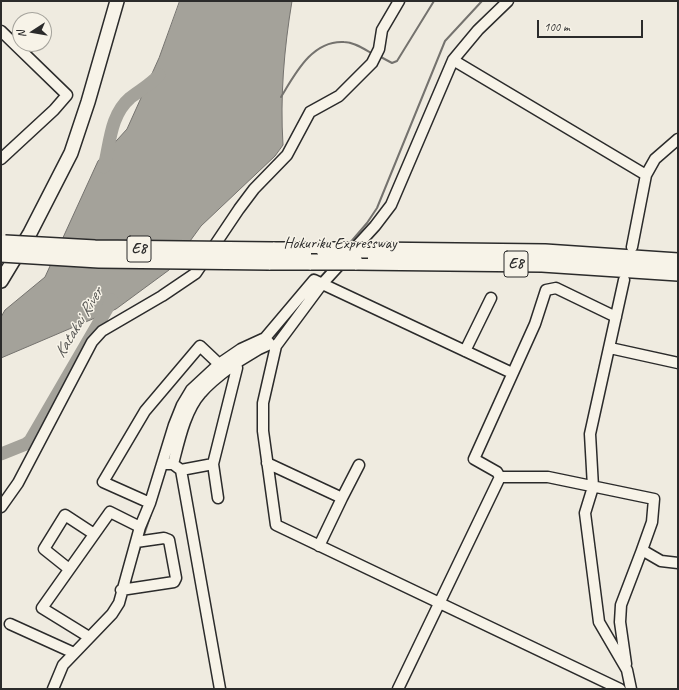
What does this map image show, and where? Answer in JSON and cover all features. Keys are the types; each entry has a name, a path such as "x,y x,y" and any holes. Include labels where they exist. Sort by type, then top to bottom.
{"highway":[{"name":"Hokuriku Expressway","path":"2,247 96,248 271,256 311,262 542,264 678,273"},
{"name":"Hokuriku Expressway","path":"271,256 324,250 545,252 678,261"}],"main road":[{"path":"1,281 30,233 71,153 88,102 117,1"}],"street":[{"path":"1,507 18,483 92,342 102,331 162,296 196,273 238,209 254,189 288,155 310,112 339,96 372,63 379,49 382,30 399,1"},
{"path":"220,689 177,467 190,410 200,393 217,377 270,343 375,226 391,205 453,60 478,30 508,1"},
{"path":"1,31 67,95 58,106 1,159"},
{"path":"453,60 646,175"},
{"path":"632,247 646,175 655,159 678,139"},
{"path":"512,373 314,280 270,343 263,403 263,431 276,525 620,689"},
{"path":"624,280 590,434 593,488 585,513 599,622 627,670"},
{"path":"616,317 556,288 546,290 535,324 474,459 497,472 500,476 548,477 593,488 654,499 652,522 621,605 620,622 631,689"},
{"path":"465,351 491,298"},
{"path":"53,689 63,665 112,614 119,603 121,590 140,527 150,502 182,405 191,390 199,380 219,364 242,349 270,343"},
{"path":"150,502 103,482 145,411 200,346 219,364"},
{"path":"610,348 678,363"},
{"path":"218,498 213,464 237,368 236,364"},
{"path":"267,463 342,498"},
{"path":"162,464 177,467 213,464"},
{"path":"319,546 359,465"},
{"path":"398,689 500,476"},
{"path":"89,637 42,608 110,512 140,527"},
{"path":"69,569 44,549 65,515 94,534"},
{"path":"121,590 174,582 176,578 169,540 164,538 136,542"},
{"path":"642,550 662,561 678,563"},
{"path":"10,624 74,653"}],"water":[{"path":"180,1 292,1 283,73 283,145 275,156 201,226 169,270 116,309 1,358 1,317 5,310 45,277 98,161 127,129 159,58"}],"waterway":[{"path":"379,56 392,63 397,61 434,1"},
{"path":"349,244 367,223 377,208 445,41 482,1"},
{"path":"281,97 292,78 306,60 314,52 323,47 333,43 348,42 373,54"},
{"name":"Katakai River","path":"104,167 112,130 118,113 130,98 149,85 159,75"},
{"path":"319,279 328,269"},
{"name":"Katakai River","path":"1,454 30,441 112,300"},
{"path":"271,338 302,302"},
{"path":"143,538 151,514"},
{"path":"138,554 141,545"}]}
